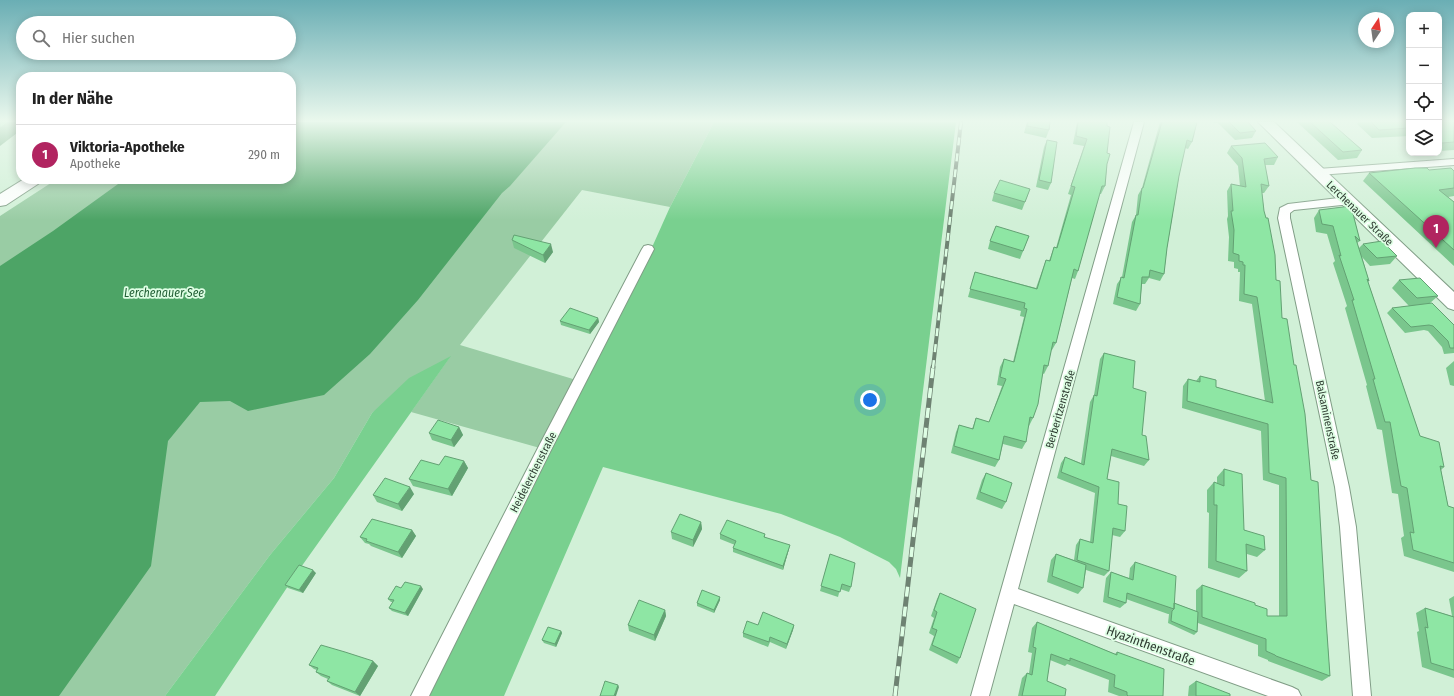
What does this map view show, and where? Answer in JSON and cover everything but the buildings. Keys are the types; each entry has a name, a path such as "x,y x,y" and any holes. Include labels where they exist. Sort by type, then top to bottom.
{"main road":[{"name":"Lerchenauer Straße","path":"1299,154 1454,303"},
{"path":"0,201 27,184"}],"street":[{"name":"Berberitzenstraße","path":"980,696 1130,154"},
{"path":"1318,172 1454,162"},
{"name":"Balsaminenstraße","path":"1347,201 1292,207 1284,212 1284,218 1342,487 1348,527 1362,696"},
{"name":"Heidelerchenstraße","path":"420,696 538,461 648,249"},
{"name":"Hyazinthenstraße","path":"1009,594 1292,696"}],"shaded area":[{"name":"Lerchenauer See","path":"296,154 697,154 670,207 582,190 460,345 583,382 547,450 411,412 450,357 372,413 334,478 270,555 165,696 0,696 0,216 49,184 296,184"},
{"path":"697,154 952,154 900,578 896,569 889,562 840,537 781,514 603,467 504,696 426,696 645,263 670,207"},
{"path":"451,356 294,577 215,696 165,696 270,555 334,478 372,413 409,378"}],"water":[{"name":"Lerchenauer See","path":"296,154 538,154 502,193 418,300 370,354 324,395 248,411 230,401 200,402 168,441 151,566 59,696 0,696 0,266 53,231 118,184 296,184"}],"railway":[{"path":"933,368 957,154"},
{"path":"895,696 933,367"}],"place":[{"name":"Viktoria-Apotheke","path":"1436,248"}]}
